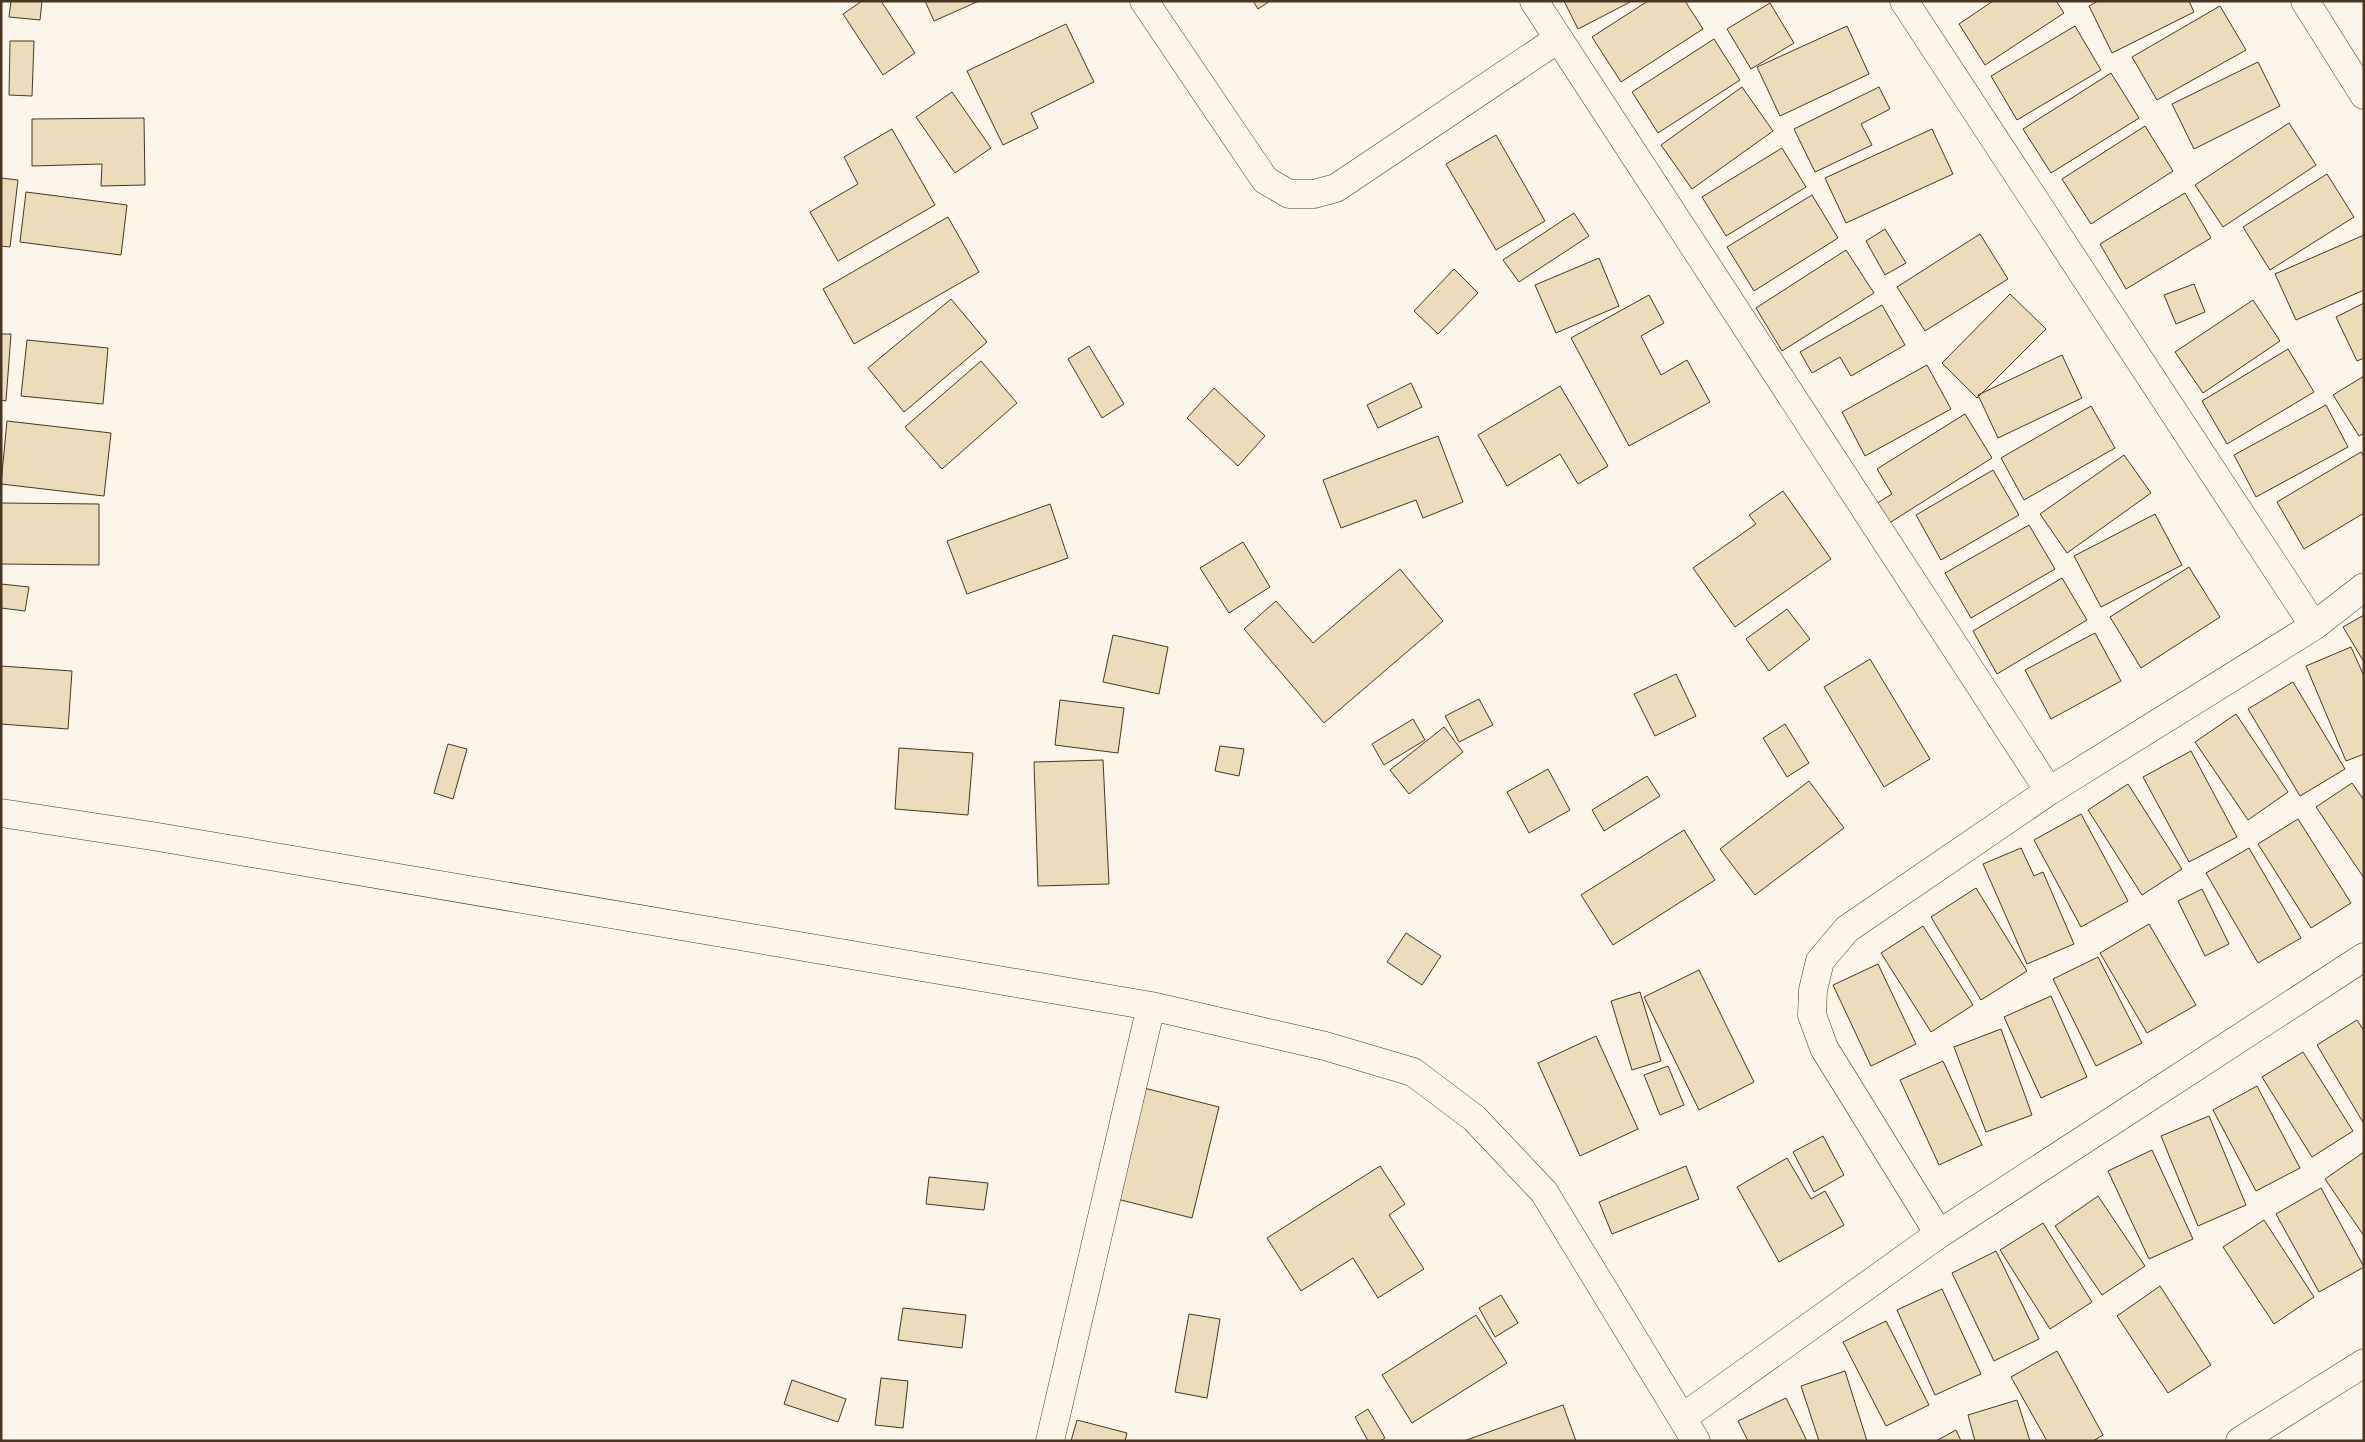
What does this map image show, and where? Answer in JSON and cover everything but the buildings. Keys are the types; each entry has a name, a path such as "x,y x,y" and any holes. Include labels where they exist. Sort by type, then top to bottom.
{"street":[{"path":"1144,1 1265,180 1289,194 1314,194 1336,188 1558,40"},
{"path":"1534,1 2049,791"},
{"path":"1904,1 2314,626"},
{"path":"2305,1 2364,95"},
{"path":"1939,1234 1824,1048 1812,1015 1813,990 1820,961 1847,929 2049,791 2314,626 2364,587"},
{"path":"1,813 162,838 1151,1006 1325,1046 1413,1072 1474,1118 1544,1192 1696,1441"},
{"path":"1682,1418 1939,1234 2364,957"},
{"path":"1050,1441 1151,1006"},
{"path":"2240,1441 2364,1363"}]}
